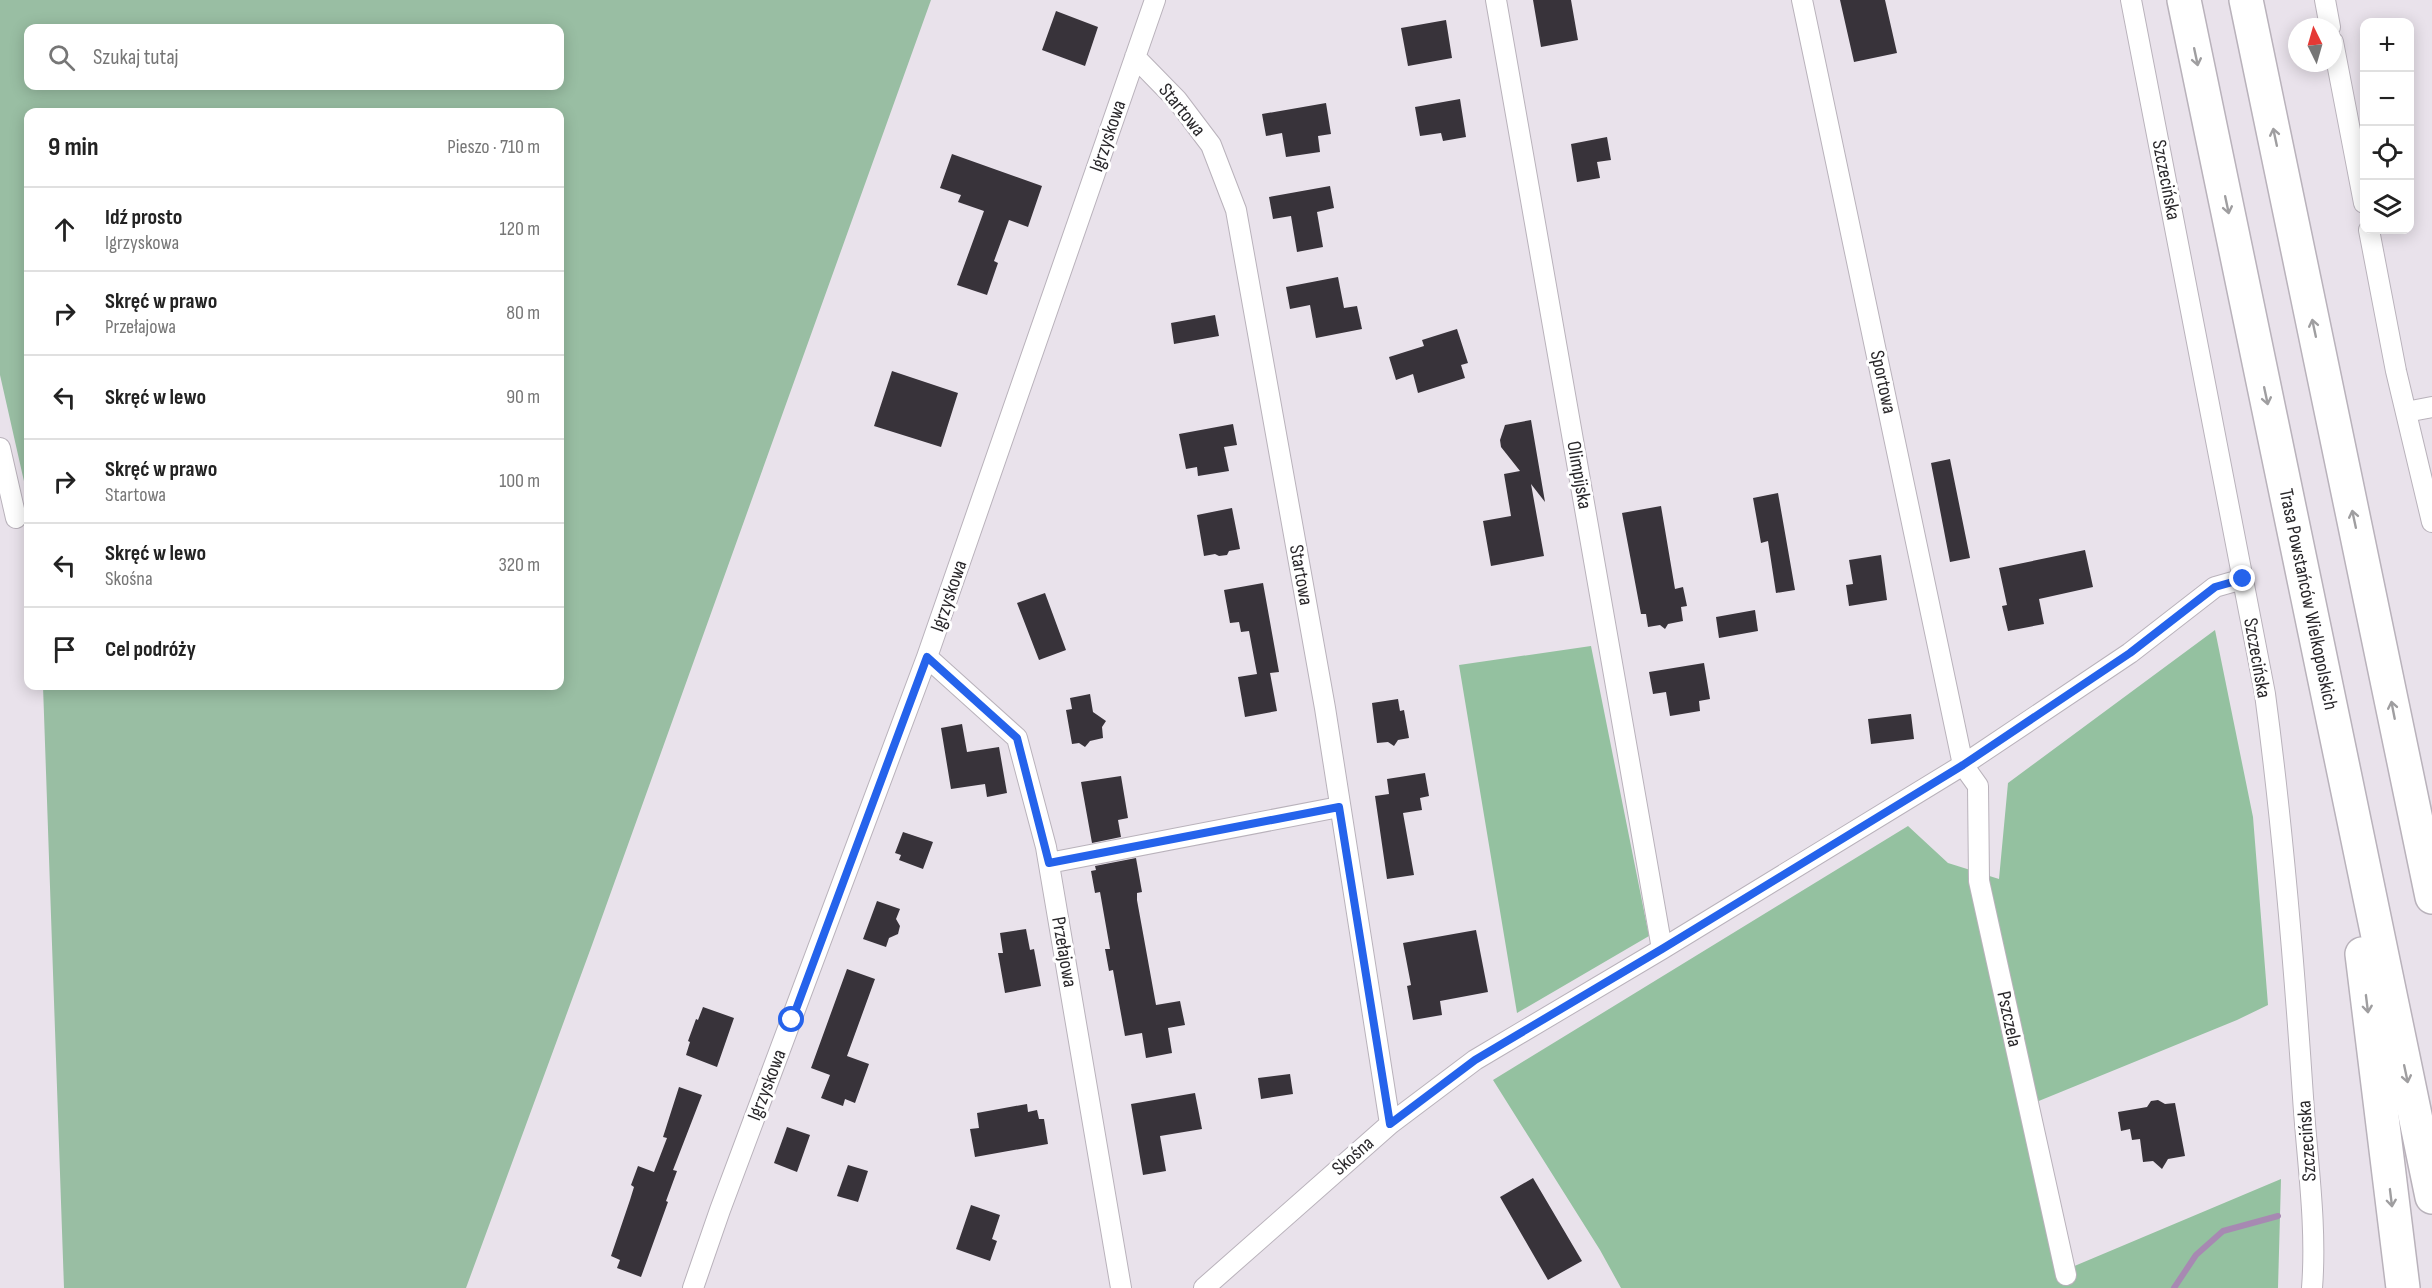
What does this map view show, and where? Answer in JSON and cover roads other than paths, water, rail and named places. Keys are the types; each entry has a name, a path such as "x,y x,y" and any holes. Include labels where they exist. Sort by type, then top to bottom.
{"highway":[{"name":"Trasa Powstańców Wielkopolskich","path":"2184,0 2432,1197"},
{"path":"2246,0 2432,897"},
{"path":"2405,767 2432,849"},
{"path":"2345,779 2367,998 2403,1288"}],"street":[{"name":"Igrzyskowa","path":"693,1288 720,1210 927,657 1155,0"},
{"name":"Olimpijska","path":"1496,0 1662,949"},
{"name":"Sportowa","path":"1802,0 1963,765"},
{"name":"Szczecińska","path":"2131,0 2265,694 2288,885 2310,1193 2314,1262 2312,1288"},
{"path":"2325,0 2328,18"},
{"name":"Startowa","path":"1135,57 1177,100 1211,146 1236,210 1325,708 1390,1124"},
{"path":"2339,72 2360,182"},
{"path":"2370,234 2406,412 2432,522"},
{"path":"2406,412 2432,406"},
{"path":"0,448 16,518"},
{"name":"Skośna","path":"1204,1288 1390,1124 1475,1060 1963,765 2130,653 2215,587 2243,579"},
{"name":"Przełajowa","path":"927,657 1017,738 1049,863 1121,1288"},
{"name":"Pszczela","path":"1963,765 1978,786 1979,881 2066,1275"},
{"path":"1049,863 1339,807"}],"waterway":[{"path":"2174,1288 2196,1255 2223,1231 2278,1216"}]}
